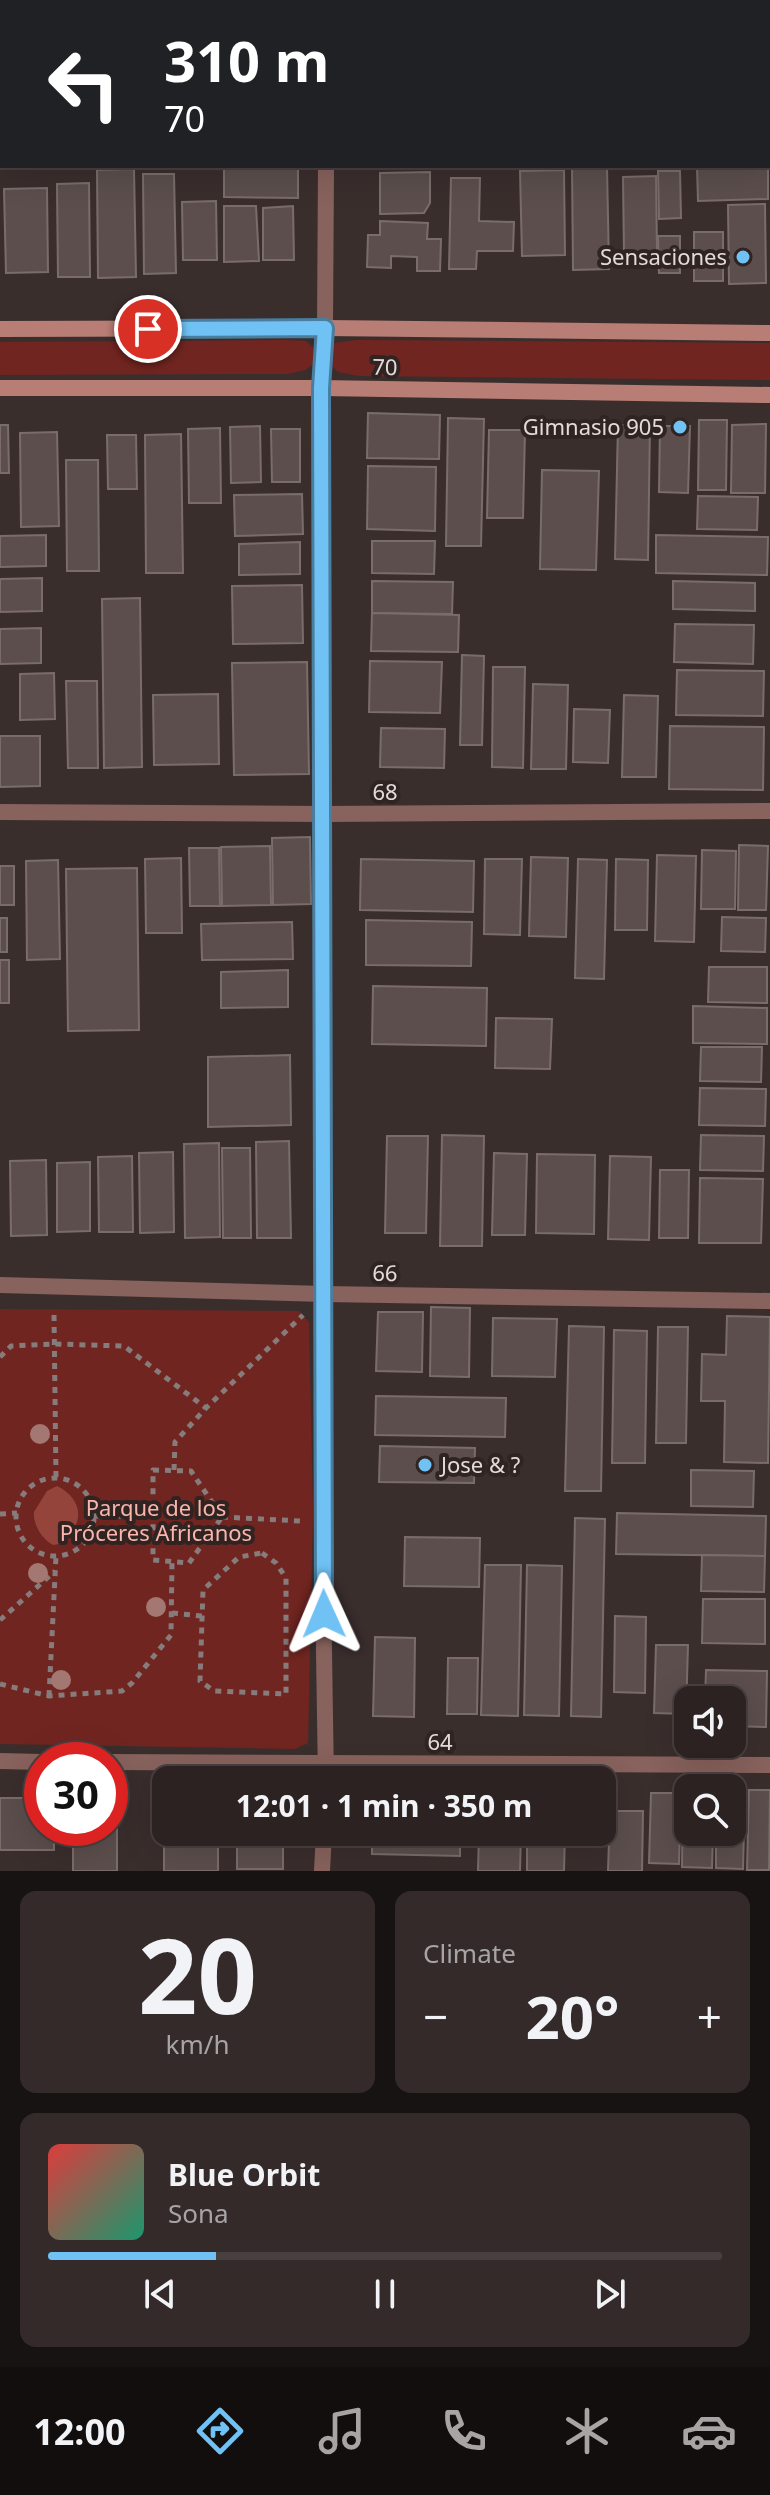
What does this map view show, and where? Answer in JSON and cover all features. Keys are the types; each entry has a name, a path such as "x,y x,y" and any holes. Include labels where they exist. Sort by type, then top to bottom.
{"main road":[{"name":"70","path":"0,329 325,328 770,333"},
{"name":"70","path":"0,388 321,388 770,395"}],"street":[{"path":"326,168 325,328 321,388 322,1523 326,1766"},
{"name":"68","path":"0,812 323,814 770,811"},
{"name":"66","path":"0,1285 770,1301"},
{"path":"0,1761 24,1762"},
{"name":"64","path":"128,1763 196,1766"},
{"name":"64","path":"616,1767 770,1765"},
{"path":"322,1871 323,1846"}],"path":[{"path":"174,1470 175,1442 206,1408 303,1315 324,1314"},
{"path":"54,1315 56,1478"},
{"path":"0,1357 11,1346 124,1346 206,1408"},
{"path":"153,1470 191,1471 222,1517 189,1563 153,1560 153,1470"},
{"path":"56,1478 78,1485 87,1494 94,1516 87,1539 68,1554 56,1556 44,1555 24,1541 18,1530 17,1505 32,1485 43,1479 56,1478"},
{"path":"0,1514 17,1513"},
{"path":"94,1516 152,1516"},
{"path":"222,1517 306,1521"},
{"path":"262,1553 276,1563 286,1578 286,1694 214,1691 200,1681 202,1616 203,1590 239,1557 262,1553"},
{"path":"49,1696 56,1556"},
{"path":"0,1684 49,1696 122,1691 171,1635 172,1563"},
{"path":"0,1620 55,1571"},
{"path":"171,1613 202,1616"}],"green space":[{"path":"356,340 770,343 770,380 359,376 338,372 323,357 335,343"},
{"path":"306,341 323,357 305,370 288,374 0,375 0,342"},
{"name":"Parque de los Próceres Africanos","path":"0,1309 299,1311 309,1322 313,1512 308,1743 295,1749 128,1746 128,1742 0,1744"}],"shaded area":[{"path":"57,1486 75,1501 78,1514 69,1535 53,1545 39,1531 34,1512 47,1491"}],"building":[{"path":"224,168 298,168 298,198 224,197"},
{"path":"572,168 607,168 609,269 573,270"},
{"path":"697,168 768,168 768,199 698,201"},
{"path":"134,169 136,277 98,278 97,170"},
{"path":"564,170 565,255 522,256 520,171"},
{"path":"658,171 680,171 681,218 659,219"},
{"path":"430,172 430,203 424,213 380,214 380,173"},
{"path":"143,174 174,174 176,273 144,274"},
{"path":"656,176 657,253 624,254 623,177"},
{"path":"451,178 480,178 479,221 514,222 513,251 477,251 476,269 449,269"},
{"path":"89,183 90,277 58,277 57,184"},
{"path":"47,188 48,272 6,273 4,189"},
{"path":"216,201 217,260 183,260 182,202"},
{"path":"765,204 766,283 729,284 728,205"},
{"path":"224,206 256,206 259,261 224,262"},
{"path":"293,206 294,260 263,260 263,208"},
{"path":"380,221 428,223 427,239 441,239 440,271 417,271 417,257 391,256 391,268 367,267 368,235 380,235"},
{"path":"694,232 723,232 723,281 694,281"},
{"path":"658,236 680,236 680,273 659,273"},
{"path":"368,413 440,415 439,459 367,458"},
{"path":"448,418 484,419 481,546 446,546"},
{"path":"699,420 727,420 726,490 698,490"},
{"path":"766,424 765,493 731,493 732,425"},
{"path":"0,425 8,425 9,473 0,473"},
{"path":"618,425 650,425 648,560 615,559"},
{"path":"260,426 261,482 231,483 230,427"},
{"path":"660,426 690,426 688,493 659,492"},
{"path":"220,428 221,503 189,503 188,429"},
{"path":"271,429 300,429 300,482 272,482"},
{"path":"489,430 525,430 523,518 487,518"},
{"path":"57,432 59,526 21,527 20,433"},
{"path":"181,434 183,573 146,573 145,435"},
{"path":"107,435 136,435 137,489 108,489"},
{"path":"66,460 98,460 99,571 67,571"},
{"path":"368,466 436,467 435,531 367,529"},
{"path":"542,470 599,471 596,570 540,569"},
{"path":"302,494 303,534 235,536 234,495"},
{"path":"698,496 758,497 757,530 697,529"},
{"path":"46,535 46,566 0,567 0,536"},
{"path":"656,535 768,537 767,575 656,573"},
{"path":"372,541 435,541 434,574 372,573"},
{"path":"300,542 300,574 239,575 239,544"},
{"path":"42,578 42,611 0,612 0,579"},
{"path":"372,581 453,582 452,614 372,613"},
{"path":"673,581 755,583 755,611 673,609"},
{"path":"302,585 303,643 233,644 232,586"},
{"path":"140,598 142,767 104,768 102,599"},
{"path":"372,613 459,615 458,652 371,651"},
{"path":"675,624 754,625 753,664 674,662"},
{"path":"41,628 41,663 0,664 0,629"},
{"path":"462,655 484,656 482,745 460,745"},
{"path":"370,661 442,662 440,713 369,712"},
{"path":"307,662 309,774 234,775 232,663"},
{"path":"493,667 525,667 523,768 492,767"},
{"path":"677,670 764,671 763,716 676,715"},
{"path":"54,673 55,719 20,720 20,674"},
{"path":"66,681 97,681 98,768 68,768"},
{"path":"533,684 568,685 566,769 531,769"},
{"path":"218,694 219,764 154,765 153,695"},
{"path":"624,695 658,696 656,777 622,777"},
{"path":"574,709 610,710 608,763 573,762"},
{"path":"670,726 764,727 763,790 669,789"},
{"path":"381,728 445,729 444,768 380,767"},
{"path":"0,736 40,736 40,786 0,787"},
{"path":"310,837 311,904 273,905 272,838"},
{"path":"739,845 768,846 766,910 738,910"},
{"path":"270,846 271,905 222,906 221,847"},
{"path":"189,848 219,848 220,906 190,906"},
{"path":"702,850 736,851 735,909 701,909"},
{"path":"657,855 696,856 694,942 655,941"},
{"path":"531,857 568,858 566,937 529,936"},
{"path":"181,858 182,933 146,933 145,859"},
{"path":"361,859 474,861 473,912 360,910"},
{"path":"485,859 522,859 520,935 484,934"},
{"path":"578,859 607,860 604,979 575,978"},
{"path":"616,859 648,860 647,930 615,930"},
{"path":"58,860 60,959 27,960 26,861"},
{"path":"0,866 14,866 14,905 0,905"},
{"path":"137,868 139,1030 68,1031 66,869"},
{"path":"722,917 766,918 765,952 721,951"},
{"path":"0,918 7,918 7,952 0,952"},
{"path":"366,920 472,922 471,966 366,965"},
{"path":"292,922 293,959 202,960 201,924"},
{"path":"0,960 9,960 9,1003 0,1003"},
{"path":"709,967 767,967 767,1003 708,1002"},
{"path":"288,970 288,1007 221,1008 221,972"},
{"path":"373,986 487,988 486,1046 372,1044"},
{"path":"693,1006 767,1008 767,1044 693,1043"},
{"path":"496,1018 552,1019 550,1069 495,1068"},
{"path":"701,1047 762,1047 761,1082 700,1081"},
{"path":"290,1055 291,1125 208,1127 208,1057"},
{"path":"700,1088 766,1089 765,1126 699,1125"},
{"path":"442,1135 484,1136 482,1246 440,1246"},
{"path":"701,1135 764,1136 763,1171 700,1170"},
{"path":"387,1136 428,1136 426,1233 385,1233"},
{"path":"289,1141 291,1238 257,1238 256,1142"},
{"path":"219,1143 220,1237 185,1238 184,1144"},
{"path":"222,1148 250,1148 251,1238 223,1238"},
{"path":"173,1152 174,1232 140,1233 139,1153"},
{"path":"494,1153 527,1154 525,1235 492,1235"},
{"path":"537,1154 595,1155 594,1234 536,1233"},
{"path":"132,1156 133,1232 99,1232 98,1157"},
{"path":"610,1156 651,1157 649,1240 608,1239"},
{"path":"46,1160 47,1235 11,1236 10,1161"},
{"path":"90,1162 90,1231 57,1232 57,1163"},
{"path":"660,1170 689,1170 688,1238 659,1238"},
{"path":"700,1178 763,1179 761,1243 699,1243"},
{"path":"431,1307 470,1308 469,1377 430,1376"},
{"path":"378,1312 423,1312 422,1372 376,1371"},
{"path":"727,1316 770,1317 768,1463 724,1462 725,1401 701,1401 702,1354 726,1355"},
{"path":"493,1318 557,1319 555,1377 492,1376"},
{"path":"569,1326 604,1327 601,1491 565,1491"},
{"path":"658,1327 688,1327 686,1443 656,1443"},
{"path":"614,1330 647,1331 645,1463 612,1463"},
{"path":"376,1396 506,1398 505,1437 375,1435"},
{"path":"380,1446 475,1448 474,1483 379,1482"},
{"path":"691,1470 754,1471 753,1507 691,1506"},
{"path":"617,1513 766,1516 765,1556 616,1554"},
{"path":"575,1518 605,1519 601,1717 571,1716"},
{"path":"405,1537 480,1538 479,1587 404,1586"},
{"path":"702,1555 765,1556 764,1592 701,1591"},
{"path":"485,1565 521,1565 518,1716 481,1715"},
{"path":"527,1565 562,1566 559,1716 524,1715"},
{"path":"703,1599 765,1599 765,1644 702,1643"},
{"path":"615,1616 646,1617 645,1693 614,1692"},
{"path":"375,1637 415,1638 414,1717 373,1716"},
{"path":"656,1645 688,1645 687,1686 674,1686 674,1714 654,1713"},
{"path":"448,1658 478,1658 477,1714 447,1714"},
{"path":"706,1670 767,1671 766,1727 746,1726 746,1686 705,1686"},
{"path":"749,1790 770,1790 769,1870 747,1870"},
{"path":"651,1793 674,1793 674,1846 680,1846 679,1864 649,1863"},
{"path":"0,1798 24,1798 24,1846 54,1846 54,1850 0,1850"},
{"path":"616,1811 643,1811 642,1871 608,1871 609,1846 616,1846"},
{"path":"73,1846 117,1846 117,1871 73,1871"},
{"path":"164,1846 218,1846 218,1871 164,1871"},
{"path":"237,1846 283,1846 283,1869 237,1869"},
{"path":"372,1846 460,1846 460,1856 372,1854"},
{"path":"479,1846 521,1846 520,1871 478,1871"},
{"path":"527,1846 565,1846 564,1871 527,1871"},
{"path":"682,1846 713,1846 712,1868 682,1867"},
{"path":"716,1846 744,1846 743,1869 716,1868"}],"place":[{"name":"Sensaciones","path":"743,257"},
{"name":"Gimnasio 905","path":"680,427"},
{"name":"Jose & ?","path":"425,1465"}],"route":[{"path":"148,329 325,328 321,388 324,1614"}]}
